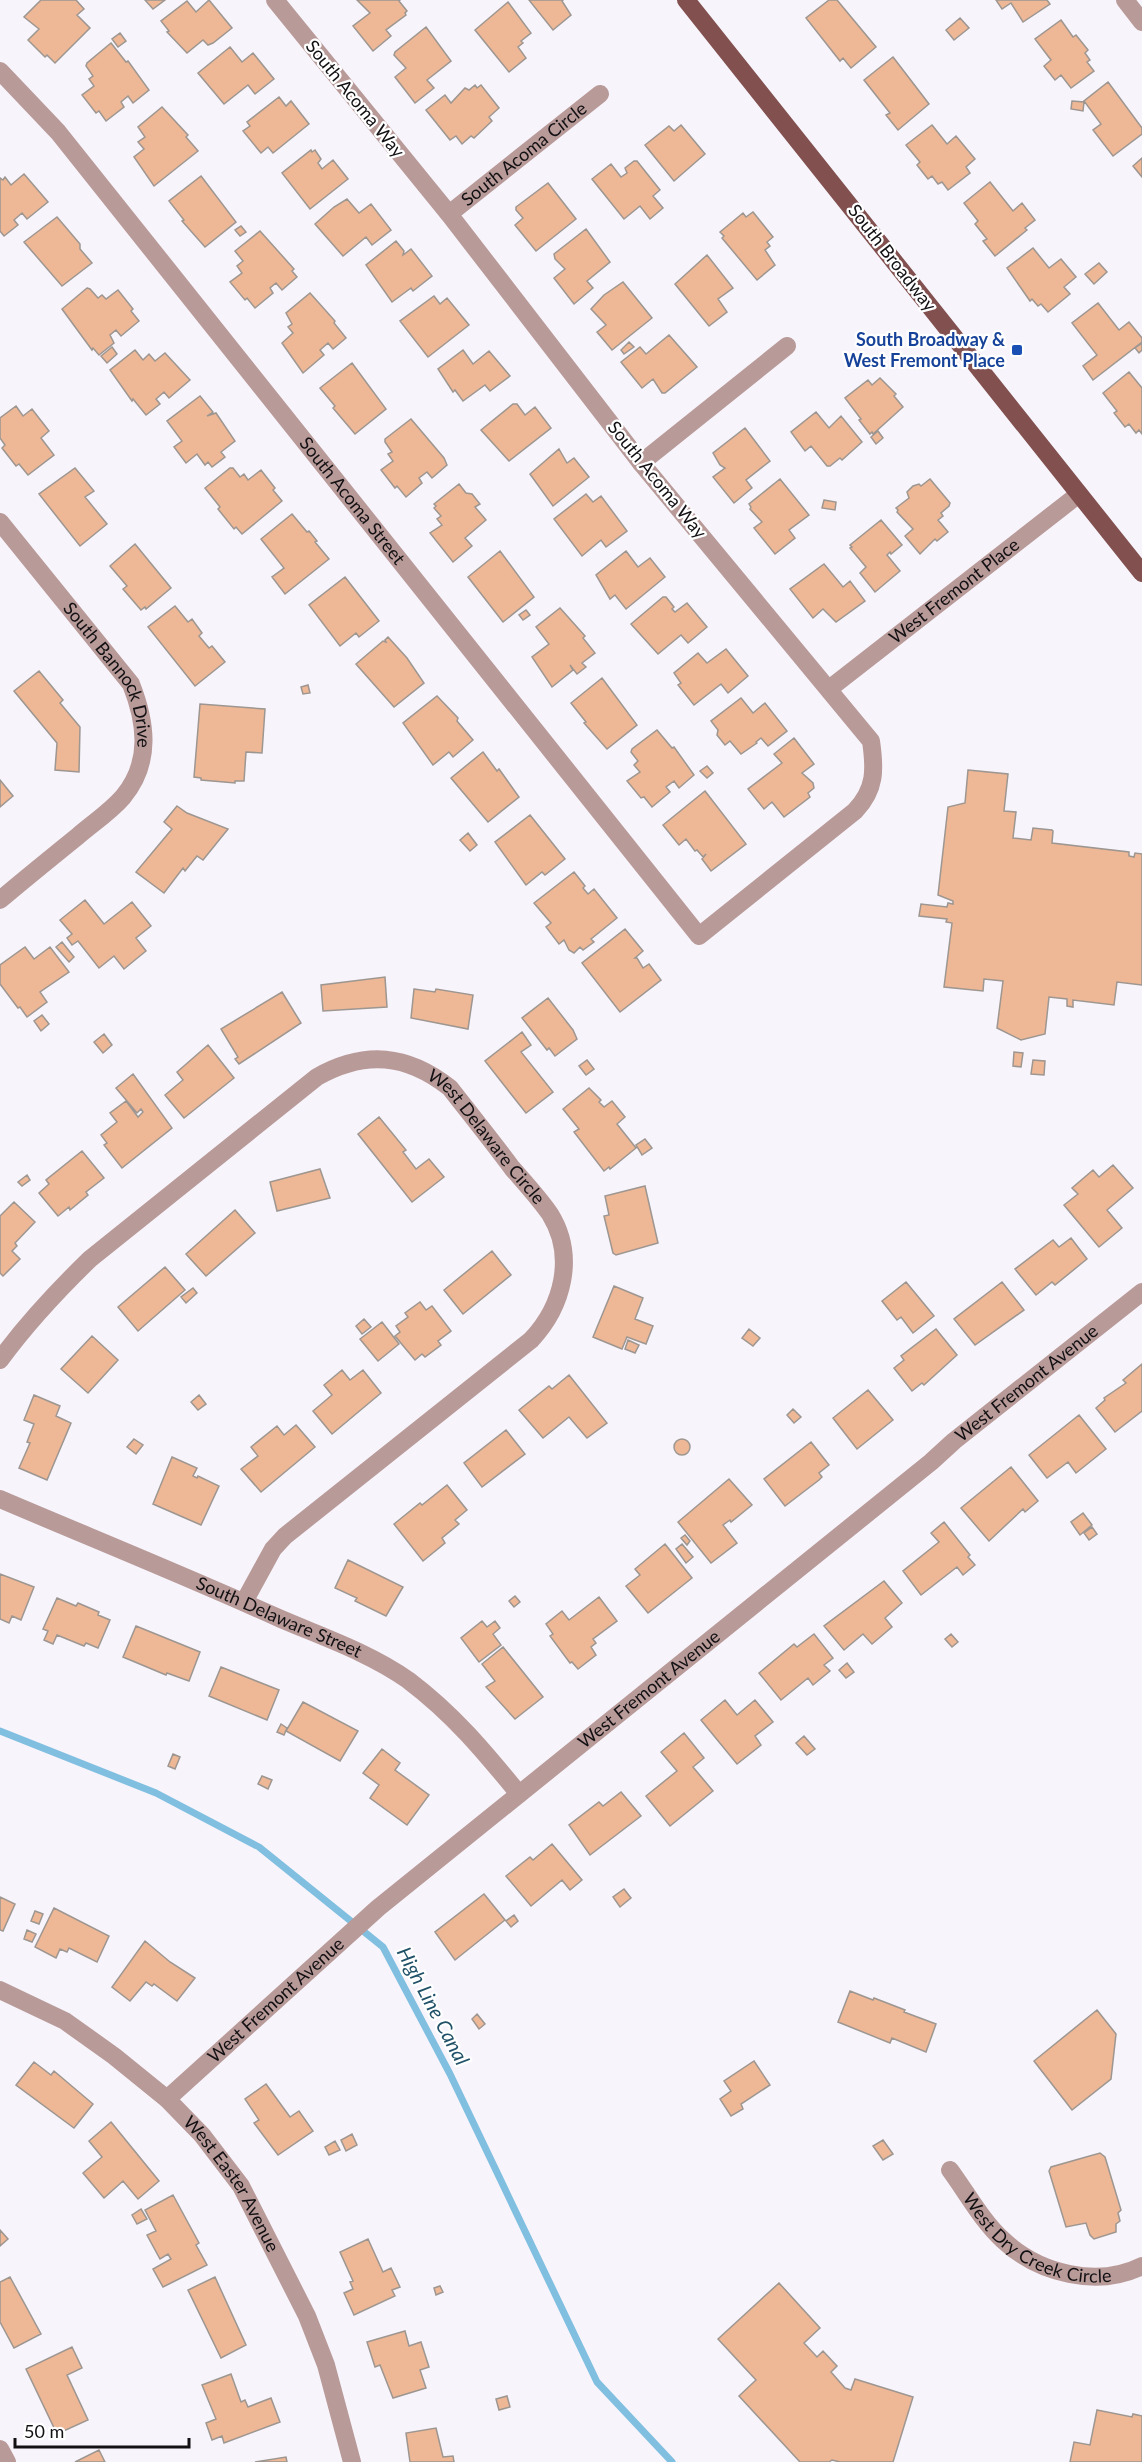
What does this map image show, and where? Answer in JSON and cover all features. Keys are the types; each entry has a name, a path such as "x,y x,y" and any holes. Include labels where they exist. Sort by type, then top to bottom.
{"main road":[{"name":"South Broadway","path":"686,0 1142,573"}],"street":[{"name":"South Acoma Way","path":"275,0 449,214 641,464 871,741 875,769 870,791 865,800 855,811 699,936"},
{"path":"1125,0 1142,22"},
{"name":"South Acoma Street","path":"0,71 58,132 699,936"},
{"name":"South Acoma Circle","path":"449,214 600,94"},
{"path":"641,464 787,346"},
{"name":"West Fremont Place","path":"829,689 1078,494"},
{"name":"South Bannock Drive","path":"0,522 131,684 141,711 144,730 144,748 138,771 124,795 0,900"},
{"name":"West Delaware Circle","path":"0,1360 50,1299 90,1259 317,1077 336,1066 363,1059 387,1059 402,1062 432,1074 450,1088 550,1215 561,1240 564,1263 558,1301 546,1325 531,1340 285,1536 273,1549 244,1602"},
{"name":"West Fremont Avenue","path":"167,2099 378,1908 931,1462 954,1441 1142,1292"},
{"name":"South Delaware Street","path":"0,1499 373,1659 406,1679 450,1714 481,1747 519,1794"},
{"name":"West Easter Avenue","path":"0,1990 65,2021 114,2056 167,2099 202,2135 241,2187 272,2243 307,2316 326,2365 352,2462"},
{"name":"West Dry Creek Circle","path":"950,2170 1004,2241 1028,2258 1070,2275 1089,2277 1108,2276 1142,2266"},
{"path":"0,2449 7,2462"}],"building":[{"path":"41,0 76,0 84,9 77,15 90,28 55,63 47,55 45,57 28,40 39,29 24,17"},
{"path":"145,0 165,0 153,9"},
{"path":"209,0 232,28 213,43 208,45 203,40 187,53 167,32 169,31 161,21 187,1 196,12"},
{"path":"357,0 400,0 407,11 406,15 386,30 391,36 373,51 353,26 370,13"},
{"path":"529,0 563,0 571,15 553,30"},
{"path":"829,0 837,0 876,47 851,68 843,58 840,61 806,18"},
{"path":"996,0 1047,0 1050,4 1023,22 1011,3 1002,9"},
{"path":"508,2 531,33 521,41 523,43 518,47 526,58 509,72 475,30"},
{"path":"960,18 969,28 954,40 946,30"},
{"path":"1061,20 1073,37 1076,35 1088,50 1085,53 1090,60 1087,62 1094,71 1071,88 1061,75 1055,80 1044,66 1051,60 1035,39"},
{"path":"426,27 451,61 427,80 434,88 415,103 395,77 406,68 394,55"},
{"path":"120,33 126,41 118,47 112,39"},
{"path":"111,43 126,62 128,61 149,90 133,103 128,96 121,102 124,107 106,121 99,111 96,113 82,95 94,86 89,79 93,76 86,66 87,63"},
{"path":"230,47 242,62 253,53 274,79 255,94 248,85 224,104 198,73"},
{"path":"893,57 929,104 898,130 886,115 890,113 864,80"},
{"path":"1108,82 1142,128 1142,134 1113,156 1093,130 1101,124 1084,101"},
{"path":"475,85 477,88 481,85 499,108 489,117 492,121 474,138 471,136 462,144 456,136 450,140 426,110 445,95 451,103 465,88 469,90"},
{"path":"279,97 286,106 291,101 309,124 273,153 268,147 261,153 243,131 250,126 247,122"},
{"path":"1072,101 1084,102 1083,111 1071,109"},
{"path":"162,107 188,135 186,137 198,151 154,186 134,157 144,149 138,142 145,137 138,127"},
{"path":"681,125 705,154 674,181 645,145 669,126 674,131"},
{"path":"932,125 947,144 956,136 975,159 966,167 970,173 948,190 942,182 938,184 932,176 928,179 917,165 920,162 906,145"},
{"path":"311,150 312,152 315,150 321,159 318,163 322,169 333,160 348,179 310,209 282,173"},
{"path":"1142,158 1142,177 1133,166"},
{"path":"637,161 660,190 653,196 663,208 650,219 640,206 624,219 592,179 611,164 621,177 627,173 625,168"},
{"path":"24,174 48,202 27,219 22,213 14,220 18,225 4,236 0,231 0,178 3,180 5,177 11,185"},
{"path":"201,176 236,222 205,247 182,221 184,220 169,201"},
{"path":"990,182 1013,211 1022,203 1035,220 1025,228 1027,230 995,256 983,241 987,239 975,224 978,221 964,203"},
{"path":"548,183 576,219 536,251 515,225 523,218 516,207"},
{"path":"347,199 359,213 371,204 391,230 372,245 366,237 343,256 315,224"},
{"path":"753,212 773,237 767,242 770,246 765,250 775,265 757,280 722,238 724,236 720,232 743,213 746,217"},
{"path":"57,217 80,244 80,249 92,263 62,286 24,242"},
{"path":"241,226 246,232 240,236 235,230"},
{"path":"586,229 610,262 587,281 593,288 574,304 554,278 565,269 555,259 554,254"},
{"path":"260,231 294,269 292,271 297,277 282,290 276,283 270,288 273,293 255,308 230,282 242,273 237,266 243,261 235,251"},
{"path":"396,241 404,251 403,255 411,249 432,276 413,291 411,288 392,302 366,265"},
{"path":"1033,248 1049,268 1061,259 1076,277 1064,287 1070,294 1048,312 1041,304 1038,306 1032,299 1030,301 1007,268"},
{"path":"707,255 733,288 718,299 727,312 709,326 675,284"},
{"path":"1099,263 1107,272 1094,284 1085,274"},
{"path":"623,282 652,318 612,350 597,332 606,325 591,309 604,295"},
{"path":"87,288 98,298 102,295 106,299 118,290 139,321 121,336 116,330 110,335 114,343 99,355 93,348 92,350 62,309"},
{"path":"310,293 335,321 334,323 346,338 333,349 328,343 320,350 324,355 303,373 282,343 293,333 288,327 292,324 286,313"},
{"path":"434,296 440,304 447,298 469,325 428,357 400,321"},
{"path":"1098,303 1119,330 1129,322 1142,338 1142,342 1093,380 1083,366 1097,355 1072,323"},
{"path":"669,335 697,367 665,393 662,393 653,379 642,388 621,362 640,347 646,354"},
{"path":"629,342 634,347 624,354 621,350"},
{"path":"1142,343 1142,350 1139,353 1135,348"},
{"path":"112,347 117,354 107,363 101,356"},
{"path":"135,350 143,360 149,354 155,361 165,353 190,380 169,398 164,392 156,399 160,404 146,415 133,399 132,401 110,370"},
{"path":"463,350 473,364 489,351 510,376 490,391 485,385 463,401 455,390 453,392 438,369"},
{"path":"352,363 386,409 355,434 320,388"},
{"path":"1129,372 1142,388 1142,434 1139,430 1136,433 1129,424 1125,427 1114,413 1117,411 1103,393"},
{"path":"880,378 896,394 894,396 903,407 873,434 872,432 870,434 845,398 868,380 872,385"},
{"path":"200,396 213,412 207,416 216,413 235,441 221,452 225,457 212,467 208,462 205,465 197,454 186,463 174,447 182,441 167,421"},
{"path":"513,404 517,404 525,415 535,407 551,428 509,461 481,430"},
{"path":"16,406 23,416 32,409 49,431 41,438 54,455 28,475 19,464 16,466 2,448 5,445 0,438 0,418"},
{"path":"816,412 829,428 841,416 862,442 842,460 840,458 830,466 827,466 811,446 805,451 791,432"},
{"path":"411,419 444,458 447,465 432,478 427,472 419,478 422,483 406,497 397,486 395,488 381,470 393,461 388,454 392,452 385,439"},
{"path":"745,428 770,461 746,480 752,488 734,503 713,477 725,468 720,465 713,453"},
{"path":"878,431 883,438 876,444 871,437"},
{"path":"559,449 567,463 574,458 589,477 553,506 530,474"},
{"path":"75,468 94,491 85,497 107,524 80,546 39,494"},
{"path":"233,468 240,477 244,474 248,480 261,470 282,501 242,534 236,527 234,529 205,488"},
{"path":"780,479 809,515 789,530 795,538 775,554 754,528 762,522 750,509 749,504"},
{"path":"930,479 950,503 938,520 948,532 937,541 935,539 920,554 905,536 913,529 896,508 909,498 907,492 913,486 919,484 921,486"},
{"path":"459,484 480,504 475,507 486,520 465,538 472,546 453,562 430,533 442,525 437,519 441,516 434,508 436,506 434,504"},
{"path":"586,494 593,502 601,496 627,531 606,547 601,540 582,556 554,519"},
{"path":"824,500 836,502 835,510 822,508"},
{"path":"292,514 307,532 309,531 329,559 285,594 272,577 284,568 261,539"},
{"path":"881,520 902,545 887,555 900,571 875,592 860,573 866,567 850,545"},
{"path":"135,544 171,588 146,609 145,607 141,610 123,589 127,586 110,566"},
{"path":"500,551 534,597 503,622 468,577"},
{"path":"626,551 638,567 650,558 665,577 626,609 615,595 610,599 596,575"},
{"path":"824,564 843,587 850,581 865,601 836,622 823,609 813,618 790,589"},
{"path":"345,577 379,621 359,637 356,633 340,646 309,605"},
{"path":"663,597 666,597 674,607 672,609 675,612 687,603 707,627 688,643 681,635 658,654 631,624"},
{"path":"175,606 188,622 192,619 202,633 199,636 209,648 212,646 225,662 195,686 148,627"},
{"path":"560,608 585,636 583,638 595,653 582,663 586,667 577,674 570,665 573,670 552,687 532,657 549,644 536,627"},
{"path":"526,610 530,615 523,620 519,615"},
{"path":"388,637 407,658 424,683 394,707 356,664 383,641 386,642"},
{"path":"726,649 748,676 728,693 721,684 694,705 678,685 681,683 674,673 698,653 707,663"},
{"path":"39,671 63,700 60,703 80,727 79,772 55,770 57,743 14,691"},
{"path":"602,678 637,725 607,749 584,723 586,722 571,703"},
{"path":"308,685 310,693 303,694 301,687"},
{"path":"437,696 458,718 457,721 473,740 453,757 449,752 433,765 403,723"},
{"path":"741,698 753,713 765,703 787,731 768,746 761,738 741,754 730,741 725,745 717,735 718,730 711,721"},
{"path":"200,704 265,709 262,753 246,752 244,781 235,781 235,783 201,780 201,778 194,777"},
{"path":"657,730 672,748 674,747 694,775 679,788 674,781 666,787 670,792 652,807 627,781 640,772 634,765 638,761 631,752 632,749"},
{"path":"794,738 814,764 802,773 813,783 814,788 808,793 810,797 784,817 772,802 764,809 748,789 782,763 774,754"},
{"path":"483,752 497,771 499,769 519,797 488,822 451,778"},
{"path":"707,766 713,773 707,778 700,771"},
{"path":"968,770 1008,774 1004,811 1016,812 1013,838 1031,840 1033,828 1052,830 1052,843 1129,852 1129,856 1134,857 1135,853 1142,854 1142,985 1117,982 1114,1005 1073,1000 1073,1007 1067,1006 1067,999 1049,997 1045,1034 1021,1040 997,1028 1003,981 984,979 983,991 944,987 952,923 946,922 947,919 919,916 921,904 947,907 948,903 953,904 953,901 938,895 948,807 965,803"},
{"path":"0,780 13,796 0,807"},
{"path":"705,791 746,844 711,871 702,859 706,854 703,857 697,850 695,851 686,839 679,845 663,825"},
{"path":"177,806 187,813 228,829 203,860 197,856 185,871 183,868 164,893 136,872 172,829 164,822"},
{"path":"530,815 565,859 545,875 542,872 526,885 495,842"},
{"path":"468,833 477,845 470,851 460,840"},
{"path":"574,872 588,894 594,889 617,918 591,939 594,942 583,950 580,947 574,953 569,950 564,940 559,944 546,927 551,923 534,903"},
{"path":"85,900 104,924 132,902 151,926 136,938 146,951 124,969 114,956 99,968 78,941 72,945 67,938 72,934 60,920"},
{"path":"625,929 643,951 635,958 643,968 649,964 661,980 620,1012 582,963"},
{"path":"62,942 74,957 69,962 56,947"},
{"path":"25,947 34,959 50,947 69,972 40,992 47,1002 27,1017 0,984 0,965"},
{"path":"385,977 387,1007 323,1011 321,985"},
{"path":"414,989 435,992 436,989 473,995 468,1029 411,1018"},
{"path":"282,992 301,1023 239,1064 235,1059 238,1057 221,1029"},
{"path":"548,998 573,1030 577,1039 555,1056 549,1048 547,1050 522,1018"},
{"path":"42,1015 49,1024 41,1031 34,1021"},
{"path":"522,1032 531,1045 521,1052 553,1092 526,1113 485,1061"},
{"path":"104,1034 112,1045 103,1053 94,1042"},
{"path":"208,1045 234,1078 184,1118 165,1095 183,1080 177,1072"},
{"path":"1014,1052 1023,1053 1021,1067 1013,1066"},
{"path":"587,1060 594,1069 586,1075 579,1066"},
{"path":"1033,1060 1045,1061 1044,1075 1031,1074"},
{"path":"133,1074 172,1128 122,1168 104,1145 107,1143 101,1135 117,1122 110,1113 126,1101 138,1117 143,1112 141,1109 137,1113 116,1088"},
{"path":"589,1088 601,1100 599,1102 604,1107 612,1101 625,1117 617,1124 636,1148 610,1169 609,1167 604,1171 574,1132 579,1129 563,1109"},
{"path":"379,1117 406,1150 403,1152 416,1169 429,1159 444,1177 412,1202 358,1134"},
{"path":"645,1139 652,1148 642,1155 636,1145"},
{"path":"82,1151 104,1178 86,1192 88,1195 70,1210 69,1207 58,1216 39,1193 49,1184 46,1180"},
{"path":"1113,1165 1133,1188 1107,1210 1122,1228 1099,1247 1064,1205 1078,1194 1072,1188 1093,1170 1099,1177"},
{"path":"320,1169 330,1198 277,1211 270,1182"},
{"path":"27,1175 30,1180 22,1186 18,1182"},
{"path":"645,1186 658,1243 616,1255 613,1253 604,1216 609,1215 605,1196"},
{"path":"14,1202 35,1222 15,1243 17,1246 12,1251 20,1259 3,1276 0,1273 0,1216"},
{"path":"235,1210 255,1233 206,1276 186,1254"},
{"path":"1071,1238 1087,1259 1055,1285 1052,1282 1036,1295 1015,1269 1053,1240 1059,1247"},
{"path":"492,1251 511,1275 463,1314 444,1290"},
{"path":"165,1267 185,1290 138,1331 118,1307"},
{"path":"906,1282 934,1316 913,1333 901,1317 897,1320 882,1301"},
{"path":"1002,1282 1024,1310 975,1345 954,1319"},
{"path":"614,1286 643,1298 635,1319 653,1326 646,1344 627,1337 622,1349 593,1337"},
{"path":"193,1288 197,1293 186,1303 181,1297"},
{"path":"420,1302 426,1310 432,1306 451,1331 438,1341 441,1345 425,1357 422,1354 415,1360 395,1336 400,1332 396,1326 408,1317 405,1313"},
{"path":"364,1319 371,1327 362,1334 356,1326"},
{"path":"382,1322 399,1344 378,1361 360,1339"},
{"path":"749,1329 760,1338 753,1346 742,1338"},
{"path":"936,1329 957,1355 924,1385 922,1383 912,1391 894,1368 904,1360 901,1356"},
{"path":"92,1336 118,1360 88,1393 61,1369"},
{"path":"628,1340 639,1345 635,1353 625,1349"},
{"path":"1142,1364 1142,1411 1115,1432 1096,1408 1105,1400 1104,1398 1126,1383 1123,1380"},
{"path":"342,1370 350,1380 363,1370 381,1393 332,1434 313,1411 332,1395 324,1385"},
{"path":"569,1375 607,1423 587,1438 569,1417 543,1438 519,1410 549,1386 552,1389"},
{"path":"868,1390 893,1420 857,1449 833,1418"},
{"path":"34,1395 60,1406 56,1416 71,1423 47,1480 19,1468 30,1443 27,1442 34,1424 24,1420"},
{"path":"199,1395 206,1404 198,1410 191,1402"},
{"path":"793,1409 801,1417 794,1423 787,1415"},
{"path":"1079,1415 1106,1449 1076,1473 1068,1462 1047,1478 1029,1455"},
{"path":"296,1425 315,1447 261,1492 241,1469 258,1456 251,1447 277,1426 284,1435"},
{"path":"506,1430 525,1454 482,1487 464,1463"},
{"path":"134,1439 143,1445 136,1454 127,1447"},
{"path":"682,1439 690,1447 682,1455 674,1447"},
{"path":"811,1442 829,1465 819,1473 822,1477 819,1480 785,1506 764,1479"},
{"path":"172,1457 197,1468 193,1476 219,1486 201,1525 153,1504"},
{"path":"1011,1467 1038,1501 1025,1512 1023,1509 989,1541 961,1508"},
{"path":"729,1479 752,1505 731,1522 730,1520 723,1525 737,1543 711,1563 678,1522"},
{"path":"447,1485 467,1510 455,1520 459,1524 442,1538 445,1543 423,1561 394,1524"},
{"path":"1083,1513 1092,1525 1080,1535 1071,1522"},
{"path":"944,1522 975,1565 963,1575 957,1567 921,1595 903,1571 939,1542 931,1533"},
{"path":"1092,1527 1097,1534 1089,1540 1084,1533"},
{"path":"685,1535 690,1541 687,1545 681,1538"},
{"path":"665,1544 692,1578 648,1613 626,1586 640,1575 635,1569"},
{"path":"682,1544 693,1557 686,1563 676,1549"},
{"path":"348,1560 403,1587 386,1616 355,1601 357,1598 335,1588"},
{"path":"0,1574 34,1587 21,1620 12,1616 9,1623 0,1619"},
{"path":"884,1581 902,1603 885,1618 892,1627 872,1644 863,1634 844,1650 824,1626"},
{"path":"515,1596 520,1602 514,1607 509,1601"},
{"path":"599,1597 617,1621 593,1639 596,1643 591,1647 596,1655 578,1669 572,1662 570,1663 550,1636 553,1634 546,1624 562,1611 569,1620"},
{"path":"57,1598 76,1606 78,1603 99,1612 98,1615 110,1620 98,1648 86,1643 84,1646 57,1635 53,1644 44,1640 48,1631 43,1629"},
{"path":"482,1621 487,1627 495,1621 500,1628 493,1634 501,1645 479,1662 461,1638"},
{"path":"136,1626 200,1652 189,1681 167,1673 166,1675 123,1657"},
{"path":"814,1634 833,1658 824,1665 830,1671 813,1685 808,1678 781,1700 759,1673 794,1644 797,1647"},
{"path":"951,1634 958,1642 952,1647 945,1639"},
{"path":"503,1647 543,1697 515,1719 486,1687 495,1681 482,1664"},
{"path":"847,1663 854,1672 846,1678 839,1670"},
{"path":"221,1667 279,1690 267,1720 209,1696"},
{"path":"725,1700 737,1715 755,1700 773,1722 755,1736 761,1745 737,1764 701,1720"},
{"path":"303,1702 358,1731 340,1761 286,1731"},
{"path":"281,1724 287,1728 284,1735 277,1732"},
{"path":"684,1733 704,1758 693,1767 713,1791 670,1826 646,1796 677,1771 661,1752"},
{"path":"804,1736 815,1749 807,1755 796,1743"},
{"path":"382,1749 400,1763 395,1770 429,1795 407,1825 370,1798 379,1785 363,1773"},
{"path":"173,1754 180,1757 175,1769 168,1766"},
{"path":"262,1776 272,1780 268,1789 258,1784"},
{"path":"621,1792 641,1816 590,1855 569,1825 599,1802 603,1806"},
{"path":"552,1844 582,1880 570,1890 562,1880 531,1906 506,1876 530,1857 533,1860"},
{"path":"624,1889 631,1898 620,1907 613,1897"},
{"path":"484,1894 505,1920 455,1960 435,1932"},
{"path":"0,1897 15,1904 3,1931 0,1930"},
{"path":"54,1908 109,1936 97,1962 69,1948 67,1952 60,1949 56,1958 35,1947"},
{"path":"35,1911 43,1914 39,1924 31,1921"},
{"path":"514,1915 518,1921 511,1927 506,1921"},
{"path":"27,1930 36,1934 32,1942 24,1939"},
{"path":"145,1941 170,1962 195,1978 177,2001 154,1984 152,1986 146,1982 130,2001 112,1987"},
{"path":"850,1991 873,2000 874,1998 936,2024 926,2052 892,2038 890,2043 838,2022"},
{"path":"1097,2010 1116,2034 1111,2079 1072,2110 1034,2061"},
{"path":"477,2014 485,2024 479,2029 472,2019"},
{"path":"754,2061 770,2085 741,2104 743,2109 731,2116 720,2099 731,2091 724,2081"},
{"path":"34,2062 51,2075 54,2071 93,2104 74,2128 16,2085"},
{"path":"266,2084 290,2117 299,2111 313,2131 278,2155 254,2123 259,2120 245,2099"},
{"path":"111,2122 159,2181 138,2199 123,2181 104,2198 83,2173 102,2157 89,2141"},
{"path":"352,2134 357,2145 346,2151 341,2140"},
{"path":"883,2140 893,2154 883,2160 873,2146"},
{"path":"335,2141 340,2150 329,2155 325,2147"},
{"path":"1100,2153 1105,2157 1121,2210 1118,2213 1120,2221 1116,2224 1116,2232 1094,2239 1086,2223 1066,2227 1049,2171 1051,2167"},
{"path":"173,2195 199,2243 196,2245 207,2265 163,2287 153,2269 171,2259 168,2254 160,2259 147,2235 156,2231 145,2210"},
{"path":"141,2209 147,2219 137,2224 132,2215"},
{"path":"0,2230 8,2239 0,2246"},
{"path":"368,2239 383,2272 391,2268 400,2287 392,2290 395,2296 354,2315 344,2293 353,2289 350,2282 353,2281 340,2252"},
{"path":"10,2277 41,2334 14,2348 0,2322 0,2282"},
{"path":"215,2277 246,2345 221,2358 188,2290"},
{"path":"779,2283 820,2328 804,2343 817,2357 823,2351 837,2366 831,2372 845,2388 851,2390 855,2379 913,2397 893,2462 832,2460 829,2462 800,2462 739,2396 756,2380 718,2339"},
{"path":"440,2286 443,2292 436,2295 434,2288"},
{"path":"405,2331 409,2346 421,2342 429,2367 420,2370 426,2388 393,2398 380,2365 375,2367 367,2342"},
{"path":"72,2347 82,2368 67,2375 88,2420 57,2434 26,2369"},
{"path":"231,2374 241,2402 245,2400 248,2407 271,2398 280,2422 224,2443 222,2436 212,2440 206,2423 216,2419 202,2385"},
{"path":"507,2396 510,2407 499,2410 496,2399"},
{"path":"1097,2410 1132,2417 1133,2414 1142,2416 1142,2462 1070,2462 1074,2442 1090,2445"},
{"path":"436,2428 443,2457 453,2456 454,2462 410,2462 406,2433"},
{"path":"99,2450 105,2462 75,2462"},
{"path":"286,2457 287,2462 255,2462"}],"waterway":[{"name":"High Line Canal","path":"0,1731 156,1793 259,1847 383,1947 450,2074 597,2382 672,2462"}],"place":[{"name":"South Broadway & West Fremont Place","path":"1017,350"}]}
